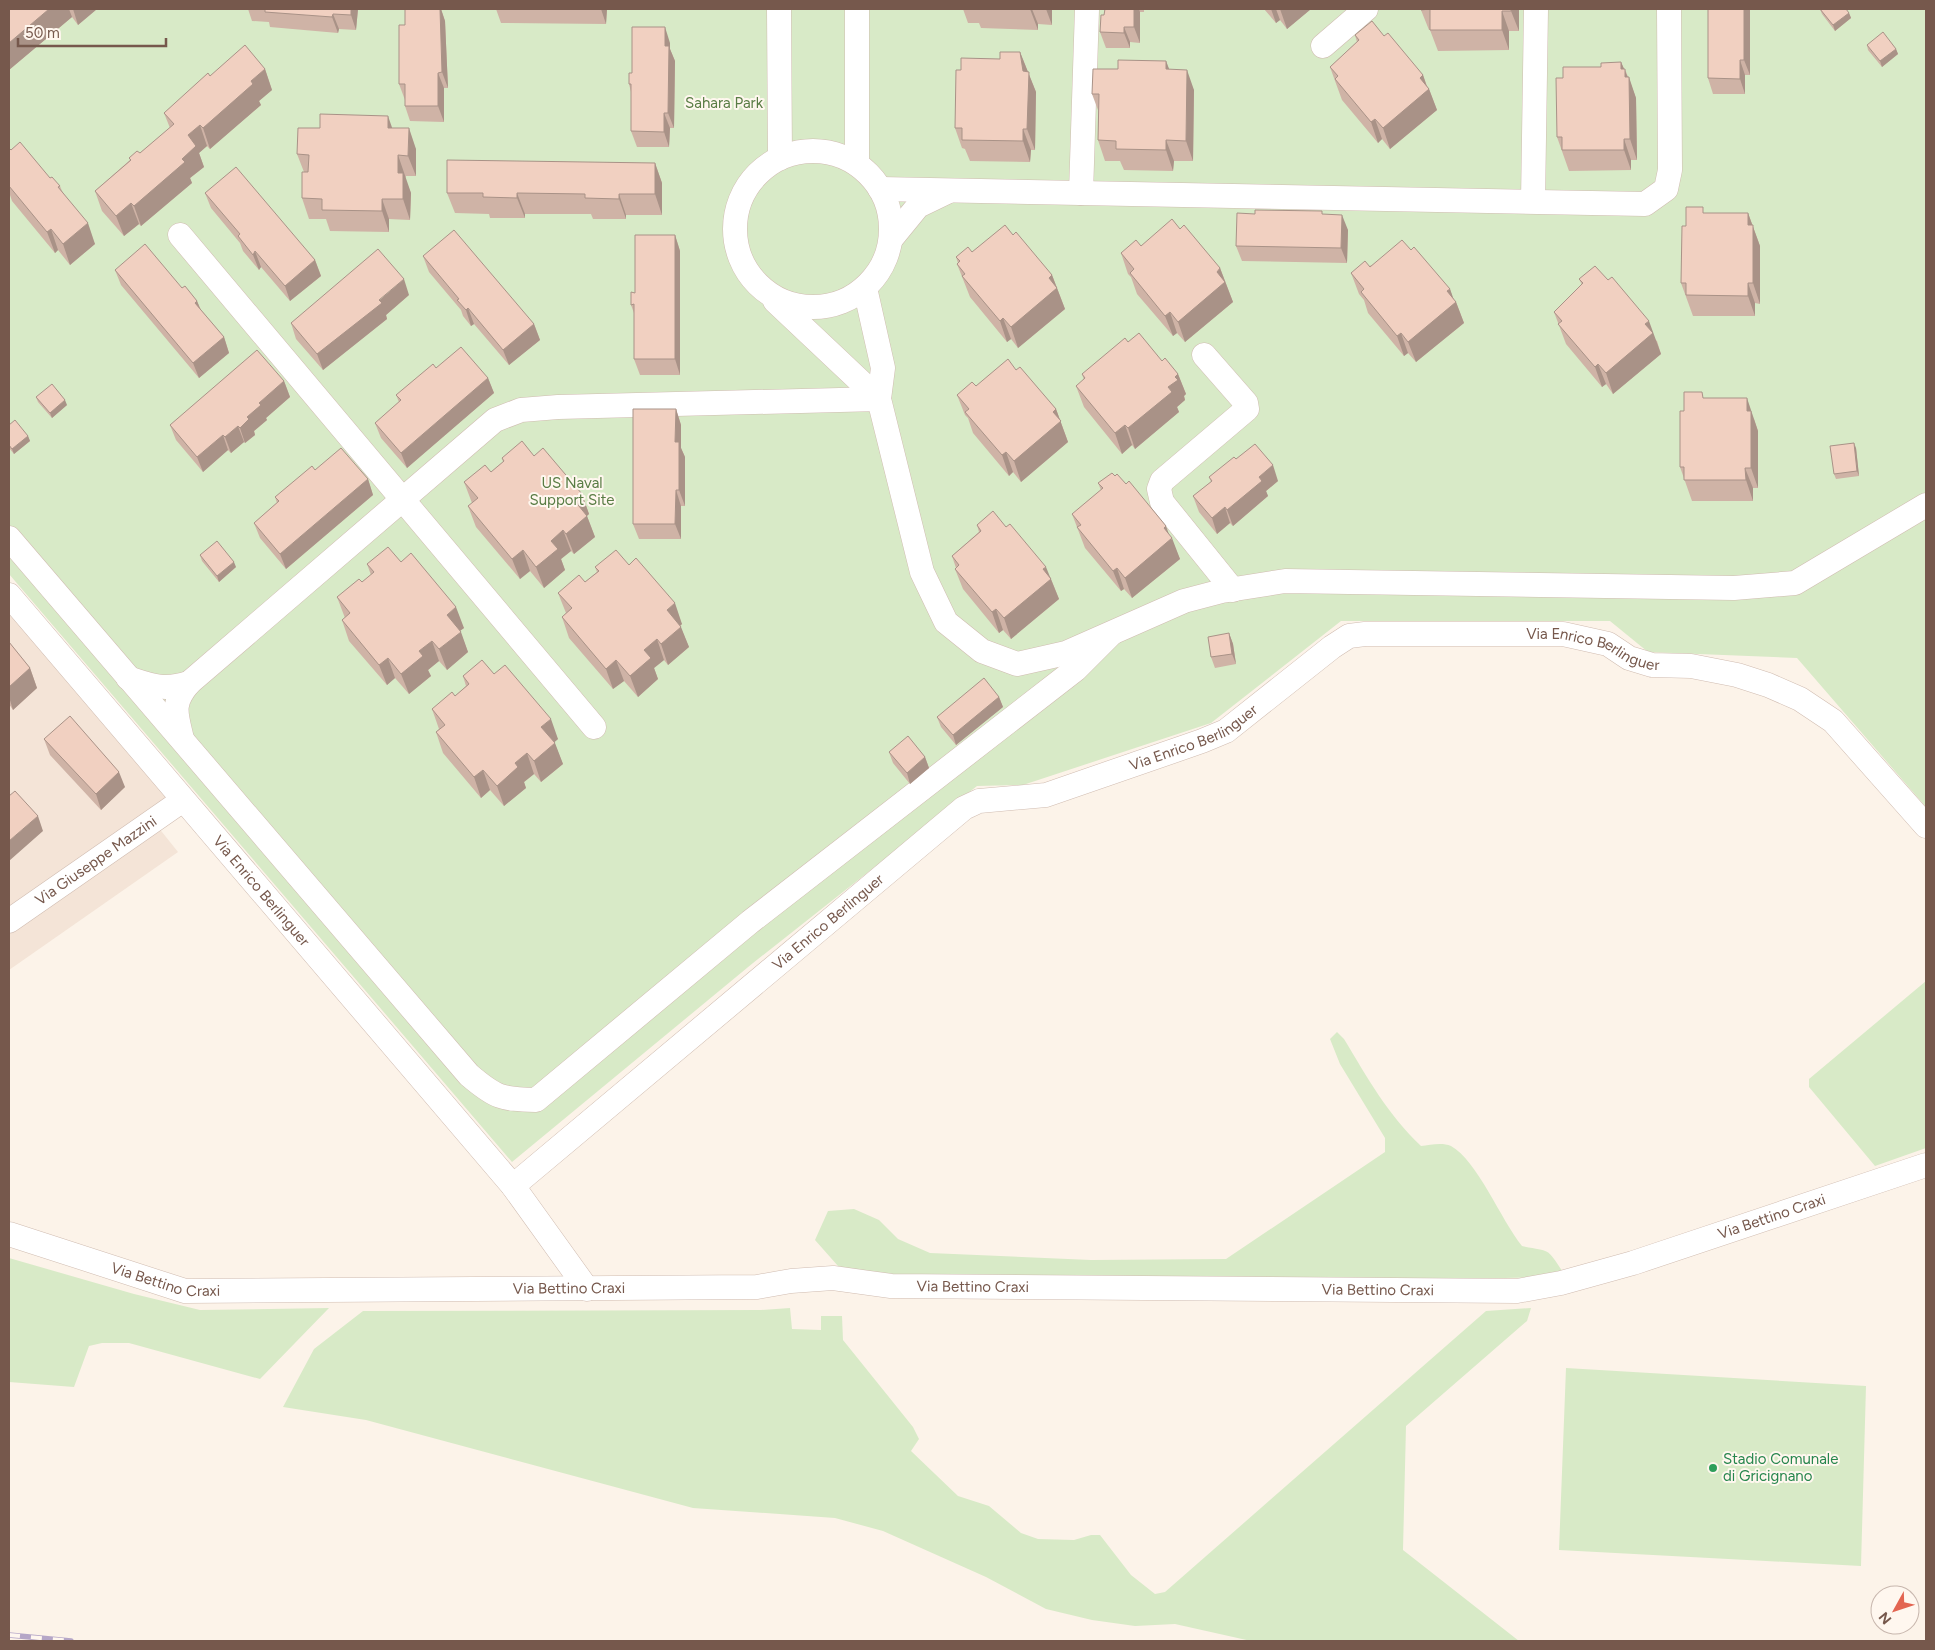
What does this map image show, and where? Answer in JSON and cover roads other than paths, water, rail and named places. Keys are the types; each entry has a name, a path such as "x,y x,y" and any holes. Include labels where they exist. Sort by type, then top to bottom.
{"street":[{"path":"779,9 780,158"},
{"path":"857,9 857,164"},
{"path":"1081,193 1087,9"},
{"path":"1323,46 1366,9"},
{"path":"1533,201 1536,9"},
{"path":"880,189 1645,204 1666,188 1670,170 1669,9"},
{"path":"760,286 778,299 800,306 816,307 845,301 864,288 877,274 886,258 891,239 890,213 880,189 857,164 832,153 806,151 780,158 759,172 744,193 736,216 736,242 744,266 760,286 879,399"},
{"path":"891,239 918,206 951,190"},
{"path":"180,236 594,727"},
{"path":"864,288 883,368 879,399 922,572 946,622 982,651 1017,664 1066,653 1184,601 1285,581 1734,588 1795,583 1926,505"},
{"path":"1204,354 1246,403 1247,409 1162,481 1158,490 1162,502 1233,590"},
{"path":"183,742 175,708 179,695 189,683 494,420 521,410 558,407 879,399"},
{"path":"9,538 469,1075 490,1094 512,1100 536,1100 750,922 1076,669 1111,634"},
{"name":"Via Enrico Berlinguer","path":"9,595 513,1186 587,1289"},
{"name":"Via Enrico Berlinguer","path":"513,1186 964,808 979,801 1046,795 1226,731 1332,647 1349,636 1365,634 1563,634 1608,644 1629,658 1652,665 1690,666 1738,675 1768,685 1800,699 1833,721 1926,826"},
{"path":"128,678 155,687 172,688 189,683"},
{"name":"Via Giuseppe Mazzini","path":"9,921 183,800"},
{"name":"Via Bettino Craxi","path":"9,1234 185,1291 757,1287 792,1281 833,1278 891,1286 1517,1291 1561,1282 1633,1263 1926,1165"}],"railway":[{"path":"9,1635 71,1641"}],"place":[{"name":"Stadio Comunale di Gricignano","path":"1713,1468"}],"park label":[{"name":"Sahara Park","path":"724,103"},
{"name":"US Naval Support Site","path":"572,492"}]}
